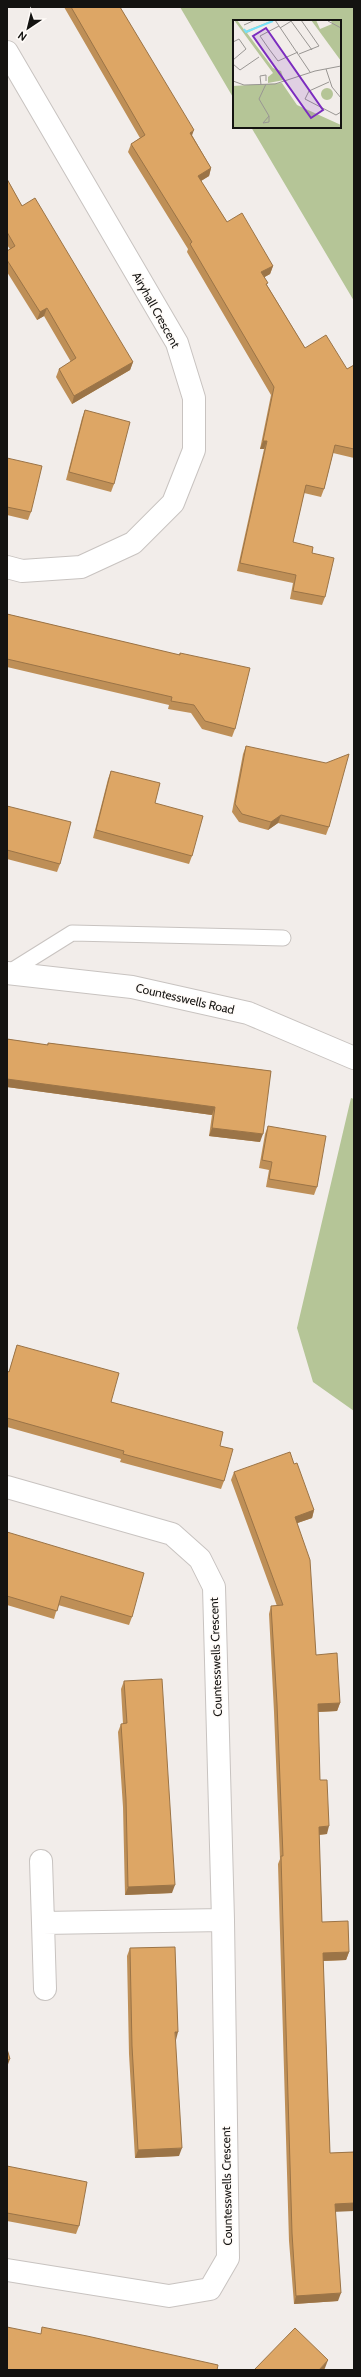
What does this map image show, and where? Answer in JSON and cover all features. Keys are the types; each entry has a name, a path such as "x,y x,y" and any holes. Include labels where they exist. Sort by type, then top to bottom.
{"street":[{"name":"Airyhall Crescent","path":"7,52 177,342 194,398 194,450 173,503 133,543 81,567 22,570 7,567"},
{"name":"Countesswells Road","path":"8,973 132,987 248,1013 354,1058"},
{"name":"Countesswells Crescent","path":"7,1487 172,1534 200,1559 214,1587 224,1920 228,2258 210,2289 168,2296 7,2270"},
{"path":"42,1861 45,1989"},
{"path":"43,1923 224,1920"}],"lane":[{"path":"8,973 72,933 282,938"}],"green space":[{"path":"180,7 354,7 354,301 252,128 341,128 341,20 233,20 233,97"},
{"path":"351,1098 354,1099 354,1411 313,1382 297,1328"}],"building":[{"path":"71,7 120,7 194,130 190,133 211,168 198,176 227,222 242,213 273,266 261,272 268,283 266,284 305,348 326,335 347,369 354,365 354,449 335,445 324,489 306,485 293,542 313,547 312,553 334,558 325,597 293,591 296,575 240,563 267,441 263,441 274,387 190,244 192,242 131,144 145,135"},
{"path":"7,179 22,206 35,198 133,362 74,396 59,369 76,358 47,308 40,312 7,260 7,251 15,246 7,232"},
{"path":"85,410 130,422 114,484 69,472"},
{"path":"7,458 42,466 31,512 7,507"},
{"path":"7,614 180,655 180,653 250,668 235,729 205,721 194,705 171,701 172,697 7,659"},
{"path":"246,746 326,763 349,754 329,827 281,815 271,822 242,814 235,804"},
{"path":"111,771 160,783 155,803 203,816 192,856 96,830"},
{"path":"7,806 71,822 60,864 7,850"},
{"path":"7,1039 271,1071 263,1134 212,1128 215,1107 7,1079"},
{"path":"268,1126 326,1136 317,1187 269,1179 272,1162 262,1160"},
{"path":"17,1345 119,1373 111,1402 223,1432 220,1446 233,1449 224,1481 123,1454 124,1451 7,1418 7,1371 9,1372"},
{"path":"290,1452 294,1464 297,1463 314,1510 295,1517 310,1560 316,1655 337,1653 340,1703 318,1704 320,1780 327,1780 329,1826 319,1827 322,1922 348,1921 349,1952 323,1953 330,2153 354,2152 354,2203 335,2204 341,2293 296,2296 292,2233 281,1856 283,1856 277,1704 271,1606 283,1605 234,1472"},
{"path":"7,1532 144,1573 132,1617 61,1596 57,1611 7,1596"},
{"path":"162,1679 175,1885 128,1887 126,1799 121,1724 127,1723 124,1681"},
{"path":"175,1947 178,2032 175,2032 182,2148 138,2150 132,2046 130,1948"},
{"path":"7,2049 10,2059 7,2060"},
{"path":"7,2166 87,2182 79,2226 7,2213"},
{"path":"7,2327 41,2334 42,2327 218,2365 217,2370 7,2370"},
{"path":"295,2328 328,2360 319,2370 254,2370"}]}
